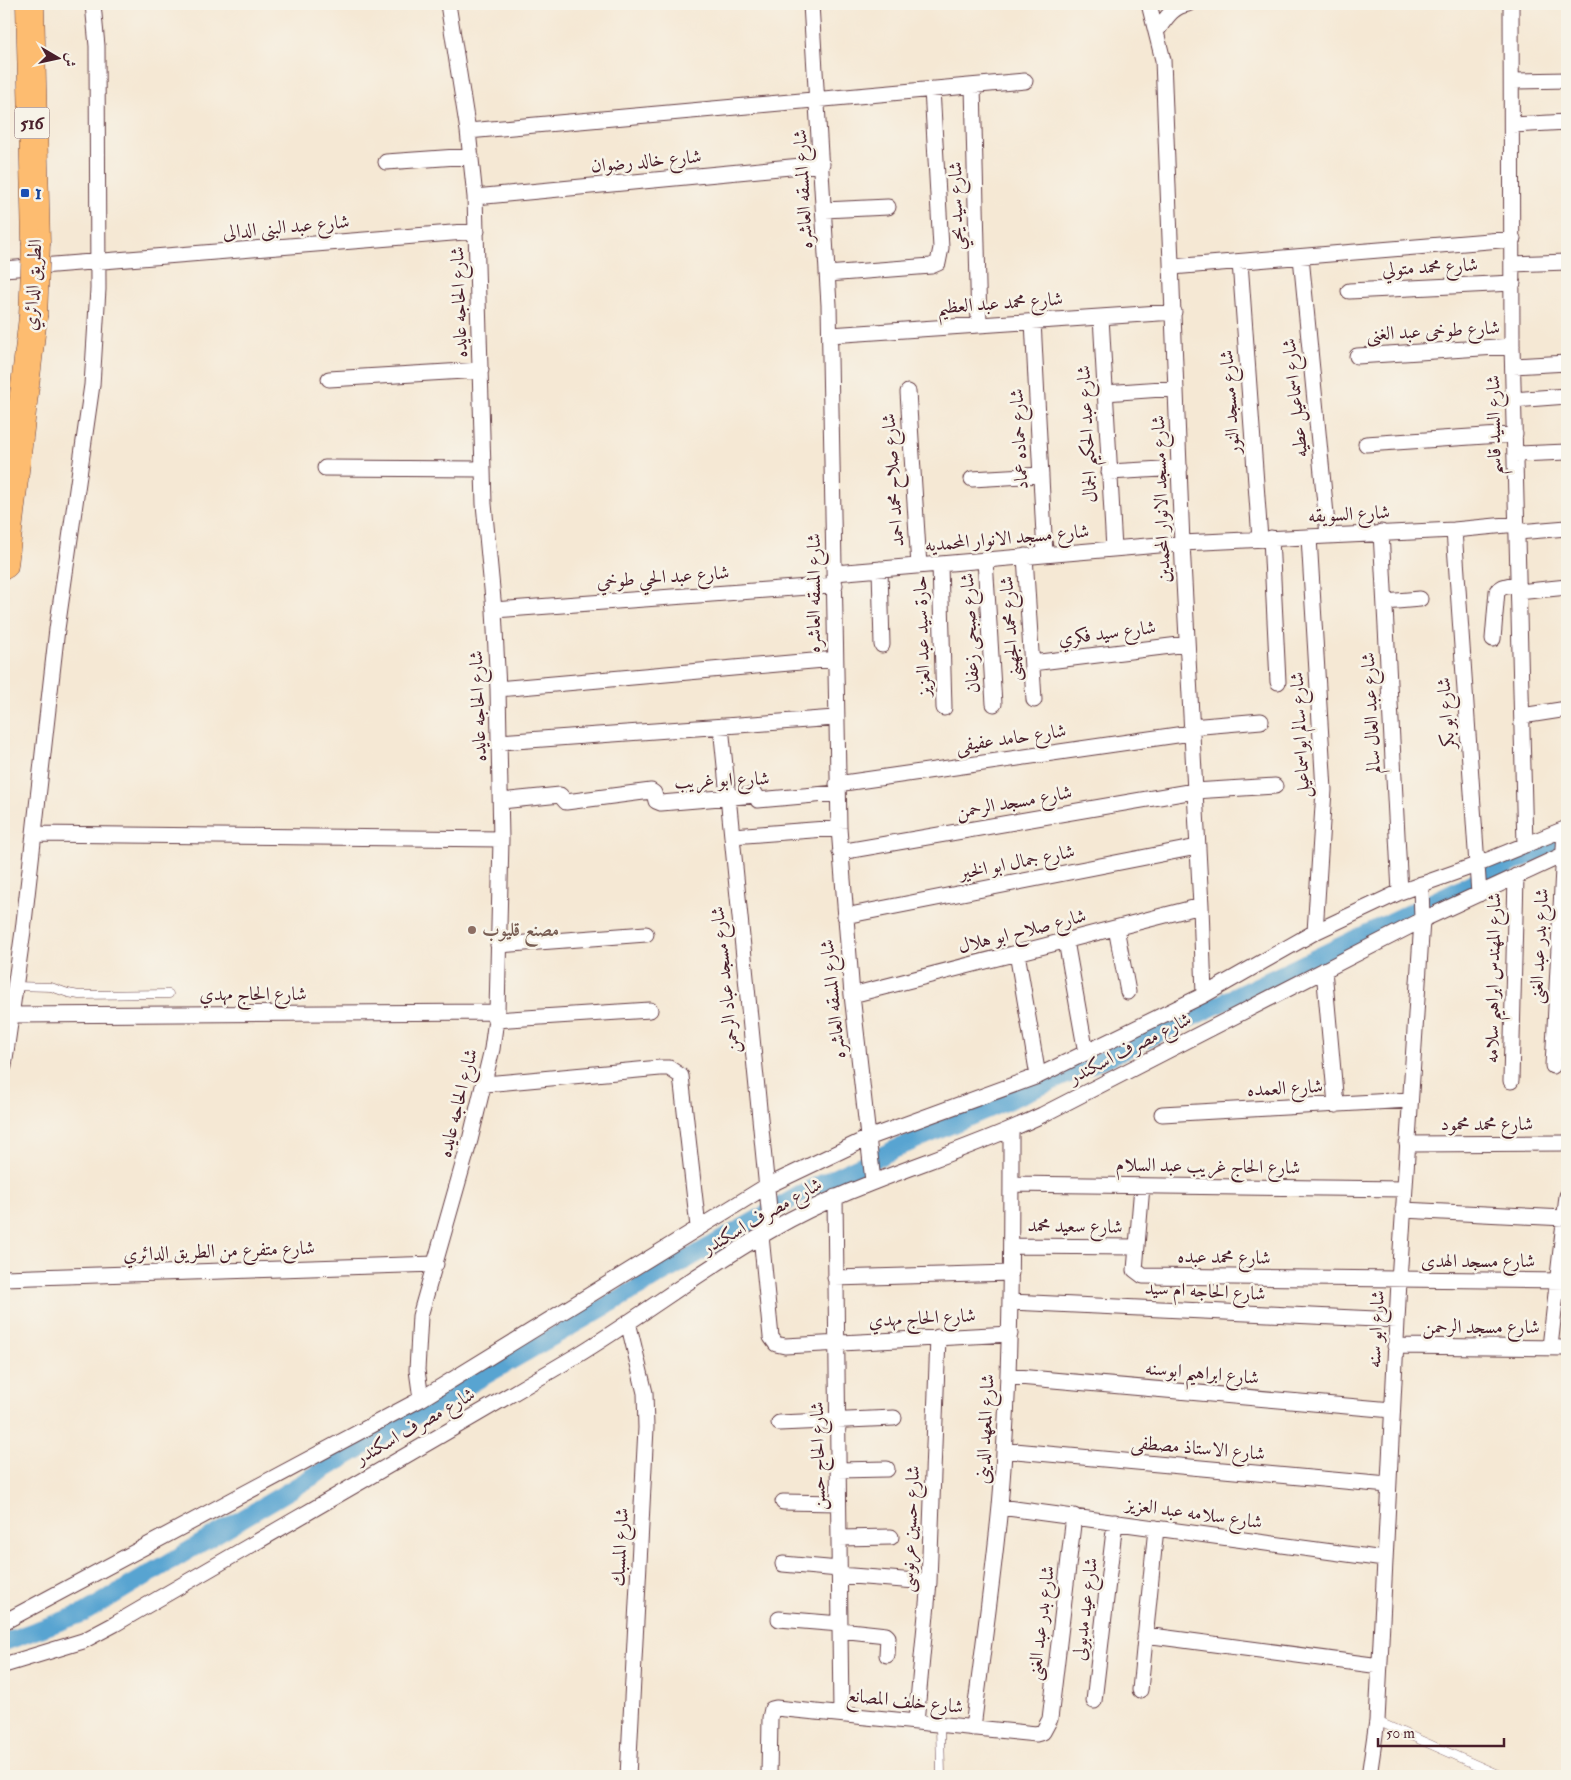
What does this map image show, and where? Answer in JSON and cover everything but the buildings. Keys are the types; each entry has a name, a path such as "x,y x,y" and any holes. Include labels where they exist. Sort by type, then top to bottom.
{"highway":[{"name":"الطريق الدائري","path":"4,565 32,317 36,243 30,4"}],"street":[{"path":"4,1066 60,612 87,433 96,328 98,263 97,46 93,4"},
{"name":"شارع الحاجه عايده","path":"421,1399 417,1343 424,1298 436,1264 485,1084 496,1016 501,839 498,689 483,469 475,197 468,131 448,4"},
{"name":"شارع المسقه العاشره","path":"811,4 822,164 830,335 835,579 835,718 840,852 852,995 873,1181"},
{"name":"شارع مسجد الانوار المحمدين","path":"1149,4 1163,60 1182,543 1194,790 1202,906 1204,995"},
{"path":"1156,32 1170,12 1182,4 1188,4"},
{"name":"شارع السيد قاسم","path":"1511,4 1512,346 1525,845"},
{"path":"1512,81 1567,80"},
{"path":"468,131 1025,82"},
{"name":"شارع سيد يحي","path":"973,86 979,325"},
{"path":"827,274 931,266 938,263 941,257 932,89"},
{"path":"1512,125 1567,122"},
{"path":"386,162 471,156"},
{"name":"شارع خالد رضوان","path":"475,197 822,164"},
{"path":"824,210 888,207"},
{"name":"شارع عبد البنى الدالى","path":"4,270 477,231"},
{"path":"1172,268 1513,239"},
{"name":"شارع اسماعيل عطيه","path":"1301,257 1328,535"},
{"name":"شارع مسجد النور","path":"1240,262 1278,682"},
{"path":"1513,264 1567,262"},
{"name":"شارع محمد متولي","path":"1349,291 1512,283"},
{"name":"شارع محمد عبد العظيم","path":"830,335 1174,312"},
{"name":"شارع عبد الحكيم الجمال","path":"1101,317 1114,549"},
{"name":"شارع حماده عماد","path":"1033,321 1045,555"},
{"name":"شارع طوخى عبد الغنى","path":"1357,356 1512,346"},
{"path":"1513,366 1567,363"},
{"path":"328,379 481,370"},
{"path":"1106,393 1176,388"},
{"name":"شارع صلاح محمد احمد","path":"908,392 919,566"},
{"path":"1513,400 1567,396"},
{"path":"1366,444 1515,434"},
{"path":"1515,454 1567,452"},
{"path":"325,468 483,469"},
{"path":"1110,472 1180,468"},
{"path":"972,478 1041,475"},
{"name":"شارع السويقه","path":"1182,543 1381,532 1567,528"},
{"name":"شارع ابو بكر","path":"1454,530 1476,865 1480,894"},
{"name":"شارع عبد العال سالم","path":"1381,532 1400,892"},
{"name":"شارع سالم ابواسماعيل","path":"1309,537 1324,790 1315,932"},
{"name":"شارع مسجد الانوار المحمديه","path":"835,579 880,569 1182,543"},
{"name":"شارع محمد الجهينى","path":"1025,556 1034,700"},
{"name":"شارع صبحى زعفان","path":"986,560 994,704"},
{"name":"حارة سيد عبد العزيز","path":"940,564 944,708"},
{"path":"880,569 882,645"},
{"name":"شارع عبد الحي طوخي","path":"494,610 835,579"},
{"path":"1492,639 1497,591 1503,587 1567,587"},
{"path":"1385,602 1420,599"},
{"name":"شارع سيد فكري","path":"1032,662 1187,644"},
{"path":"498,689 835,659"},
{"path":"1522,716 1567,709"},
{"path":"500,742 835,718"},
{"name":"شارع حامد عفيفى","path":"837,788 1191,730 1261,721"},
{"name":"شارع مسجد عباد الرحمن","path":"721,726 765,1187 766,1233"},
{"name":"شارع مسجد الرحمن","path":"840,852 1194,790 1275,786"},
{"name":"شارع ابو غريب","path":"501,800 560,794 566,802 650,791 654,793 658,802 756,796 758,800 837,788"},
{"path":"732,836 839,828"},
{"name":"شارع مصرف اسكندر","path":"4,1622 421,1399 765,1187 868,1138 1038,1076 1204,995 1315,932 1400,892 1476,865 1566,828"},
{"name":"شارع بدر عبد الغنى","path":"1553,1066 1566,828"},
{"path":"34,834 501,839"},
{"name":"شارع جمال ابو الخير","path":"845,916 1198,847"},
{"name":"شارع مصرف اسكندر","path":"4,1665 83,1642 578,1354 766,1233 835,1197 1011,1130 1422,920 1566,853"},
{"name":"شارع المهندس ابراهيم سلامه","path":"1511,1081 1516,876"},
{"name":"شارع ابو سنه","path":"1369,1776 1377,1721 1395,1346 1422,920 1421,884"},
{"name":"شارع صلاح ابو هلال","path":"852,995 1202,906"},
{"path":"1116,928 1128,992"},
{"path":"498,945 646,934"},
{"path":"1066,941 1086,1053"},
{"path":"1016,953 1038,1076"},
{"path":"1324,970 1336,1105"},
{"name":"شارع الحاج مهدي","path":"10,1015 496,1016 650,1010"},
{"path":"485,1084 660,1068 676,1071 682,1076 698,1227"},
{"name":"شارع العمده","path":"1162,1114 1410,1100"},
{"name":"شارع المعهد الدينى","path":"974,1728 1000,1507 1004,1450 1011,1302 1011,1130"},
{"name":"شارع محمد محمود","path":"1407,1144 1567,1143"},
{"name":"شارع الحاج غريب عبد السلام","path":"1011,1184 1404,1188"},
{"name":"شارع محمد عبده","path":"1142,1186 1135,1270 1143,1276 1399,1281"},
{"name":"شارع الحاج حسن","path":"835,1197 841,1714"},
{"path":"1403,1210 1566,1205 1563,1281 1550,1347"},
{"name":"شارع الحاج مهدي","path":"766,1233 772,1341 780,1346 1010,1334"},
{"name":"شارع سعيد محمد","path":"1012,1246 1137,1247"},
{"name":"شارع متفرع من الطريق الدائري","path":"4,1278 436,1264"},
{"path":"835,1278 1011,1273"},
{"name":"شارع مسجد الهدى","path":"1399,1281 1563,1281"},
{"name":"شارع الحاجه ام سيد","path":"1011,1302 1397,1320"},
{"name":"شارع المسبك","path":"628,1322 645,1393 646,1428 628,1776"},
{"name":"شارع حسين عرنوسى","path":"916,1722 929,1582 938,1337"},
{"name":"شارع مسجد الرحمن","path":"1395,1346 1567,1348"},
{"name":"شارع ابراهيم ابوسنه","path":"1008,1376 1392,1410"},
{"path":"779,1423 894,1418"},
{"name":"شارع الاستاذ مصطفى","path":"1004,1450 1388,1485"},
{"path":"838,1470 887,1469"},
{"path":"783,1502 838,1502"},
{"name":"شارع سلامه عبد العزيز","path":"1000,1507 1384,1559"},
{"name":"شارع بدر عبد الغنى","path":"1043,1732 1050,1719 1074,1516"},
{"name":"شارع عيد مدبولى","path":"1094,1701 1116,1522"},
{"path":"1140,1690 1156,1528"},
{"path":"839,1538 890,1537"},
{"path":"783,1564 929,1582"},
{"path":"779,1619 888,1636 887,1655"},
{"path":"1145,1635 1380,1666"},
{"name":"شارع خلف المصانع","path":"769,1776 770,1718 772,1709 776,1708 1036,1734 1043,1732"}],"lane":[{"path":"14,986 51,987 79,995 169,994"},
{"path":"1377,1721 1502,1776"},
{"path":"940,1725 941,1776"}],"waterway":[{"path":"4,1642 84,1613 396,1427 808,1190 902,1146 1109,1057 1567,837"}],"place":[{"name":"1","path":"25,193"},
{"name":"مصنع قليوب","path":"472,930"}]}
